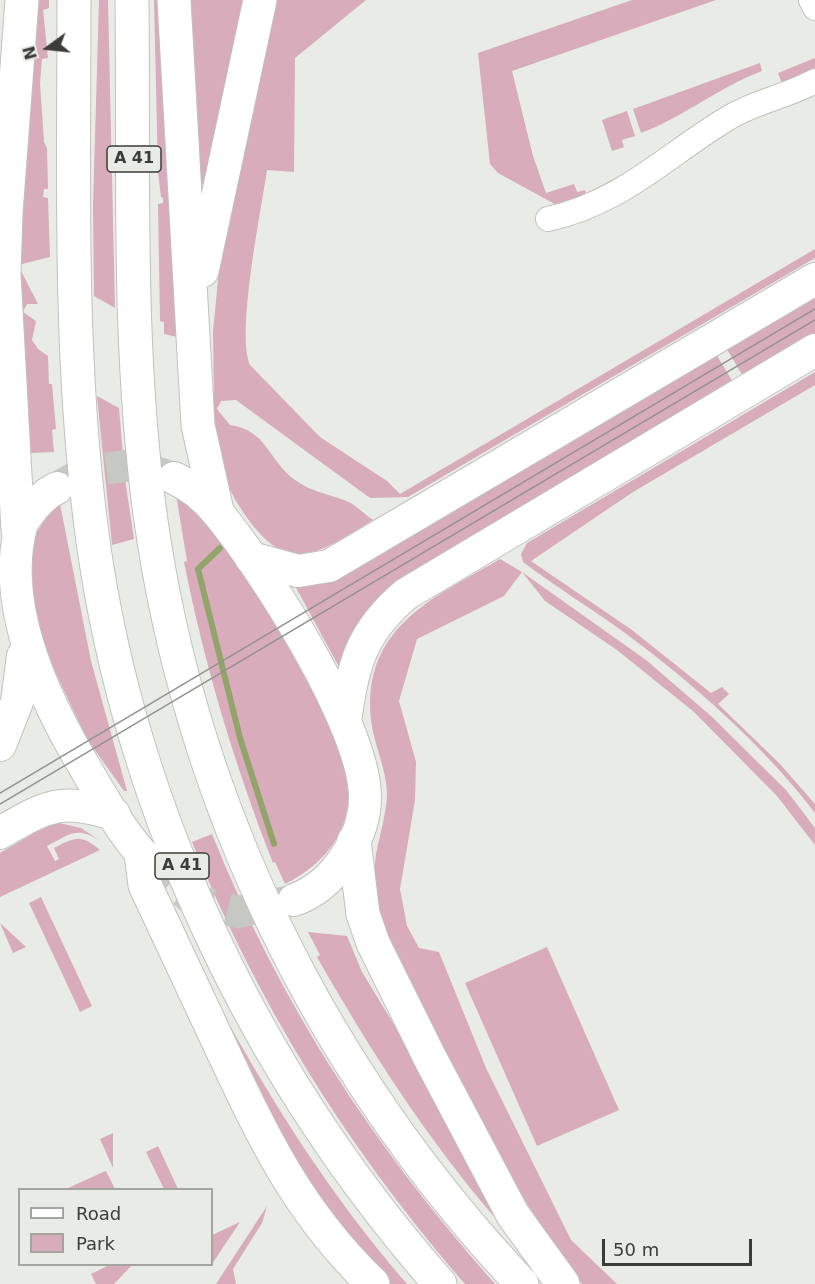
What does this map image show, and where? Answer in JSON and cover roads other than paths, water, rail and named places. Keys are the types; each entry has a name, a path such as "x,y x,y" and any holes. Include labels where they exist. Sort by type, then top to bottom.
{"highway":[{"path":"18,530 4,274 7,192 22,0"},
{"name":"A 41","path":"74,0 74,285 77,386 89,514 113,646 148,775 179,859 215,943 290,1082 371,1201 440,1284"},
{"name":"A 41","path":"132,0 135,318 140,419 154,543 176,652 202,746 247,867 295,970 366,1089 431,1180 522,1284"},
{"path":"174,0 198,425 216,511"},
{"path":"194,323 203,260 260,0"},
{"path":"354,841 363,914 382,962 429,1058 513,1215 563,1284"},
{"path":"145,857 145,885 262,1135 310,1215 373,1284"}],"main road":[{"path":"251,558 298,571 329,566 815,279"},
{"path":"345,722 358,654 383,613 406,594 815,350"},
{"path":"174,478 199,494 216,511 251,558 292,624 345,722 362,770 365,796 363,818 354,841 338,867 324,881 294,900"},
{"path":"57,488 38,502 18,530 8,555 4,585 11,626 23,656 48,704 114,814 145,857"},
{"path":"0,746 17,702 23,656"},
{"path":"0,833 32,814 52,806 82,806 114,814"}],"street":[{"path":"811,0 815,8"},
{"path":"548,219 575,213 623,191 734,115 815,81"}],"waterway":[{"path":"220,548 198,569 240,738 274,844"}],"tunnel":[{"path":"62,485 87,471 133,465 168,476"},
{"path":"148,860 193,900 238,912 291,901"}],"tram line":[{"path":"0,793 815,309"},
{"path":"0,804 815,320"}]}
